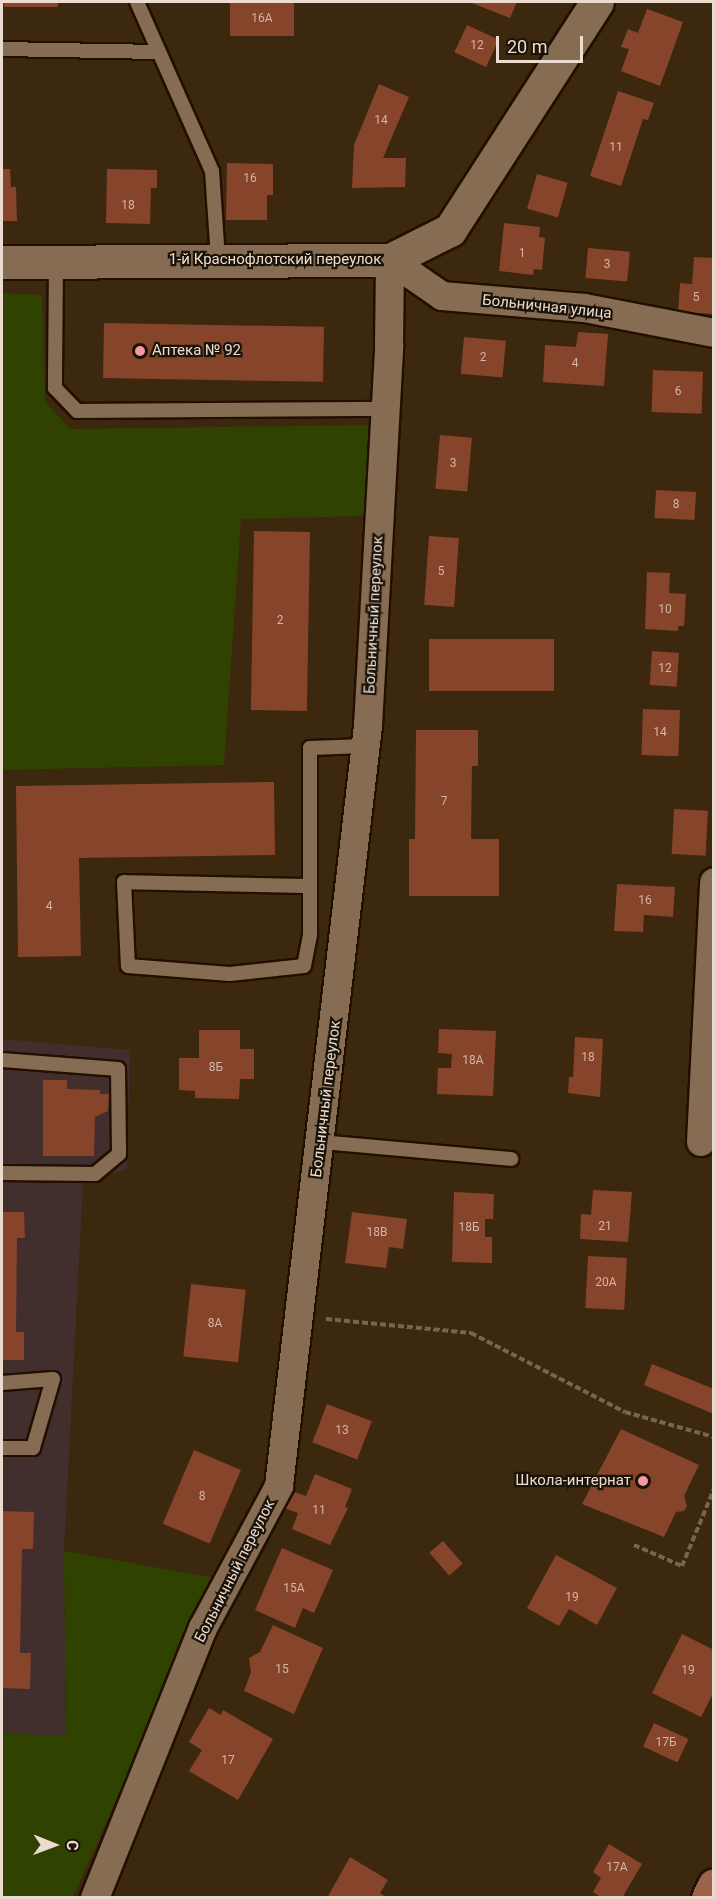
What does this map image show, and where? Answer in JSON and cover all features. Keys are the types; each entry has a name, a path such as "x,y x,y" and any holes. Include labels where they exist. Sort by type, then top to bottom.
{"main road":[{"path":"708,1898 714,1886"}],"street":[{"name":"1-й Краснофлотский переулок","path":"2,262 218,258 390,260 450,230 597,2"},
{"name":"Больничная улица","path":"390,260 442,296 584,308 714,333"},
{"name":"Больничный переулок","path":"95,1898 203,1628 279,1486 321,1142 365,746 386,409 390,260"},
{"path":"701,1142 714,882"}],"lane":[{"path":"137,2 212,171 218,258"},
{"path":"2,49 159,52"},
{"path":"56,261 55,388 77,411 386,409"},
{"path":"309,886 124,882 128,966 230,974 304,966 310,934 309,748 365,746"},
{"path":"2,1060 118,1069 119,1154 95,1174 2,1173"},
{"path":"321,1142 511,1159"},
{"path":"2,1383 53,1379 33,1448 2,1448"}],"path":[{"path":"298,1317 471,1333 625,1412 714,1437"},
{"path":"634,1545 682,1566 714,1489"}],"shaded area":[{"path":"2,1039 130,1050 127,1169 83,1183 64,1551 66,1736 2,1733"}],"green space":[{"path":"2,293 42,295 45,402 71,429 370,425 364,516 241,519 224,765 2,770"},
{"path":"64,1551 215,1578 73,1897 2,1898 2,1733 66,1736"}],"building":[{"path":"4,2 58,2 58,7 4,7"},
{"path":"230,2 294,2 294,36 230,36"},
{"path":"469,2 517,2 510,18"},
{"path":"647,9 683,22 660,86 621,71 629,49 621,47 628,29 638,33"},
{"path":"467,25 499,40 486,67 454,52"},
{"path":"379,84 409,97 383,158 406,158 405,187 352,188 354,145"},
{"path":"618,91 654,103 648,120 643,119 621,186 590,176"},
{"path":"227,163 273,164 273,195 267,195 267,220 226,220"},
{"path":"2,169 10,169 11,187 16,187 17,221 2,221"},
{"path":"107,169 157,170 157,188 151,188 150,224 106,223"},
{"path":"537,174 568,183 558,217 527,209"},
{"path":"504,223 540,227 539,237 545,238 542,270 534,269 533,275 499,271"},
{"path":"588,248 630,252 627,282 585,278"},
{"path":"694,257 714,258 714,314 678,312 680,283 692,284"},
{"path":"104,323 324,327 323,382 103,378"},
{"path":"578,332 608,334 604,386 543,382 545,345 576,347"},
{"path":"464,337 506,341 503,378 461,374"},
{"path":"653,370 703,372 702,414 652,412"},
{"path":"440,435 472,438 467,492 435,489"},
{"path":"656,490 696,492 694,520 655,518"},
{"path":"254,531 310,532 307,711 251,710"},
{"path":"429,536 459,538 454,607 424,605"},
{"path":"647,572 670,573 669,593 686,594 684,626 678,626 678,631 645,629"},
{"path":"429,639 554,639 554,691 429,691"},
{"path":"652,651 679,653 677,687 650,685"},
{"path":"643,709 680,710 678,756 641,755"},
{"path":"416,730 478,730 478,766 472,766 471,839 499,839 499,896 409,896 409,839 415,839"},
{"path":"274,782 275,855 79,858 81,956 18,957 16,786"},
{"path":"674,809 708,811 706,856 672,854"},
{"path":"617,884 675,887 673,917 644,915 643,932 614,931"},
{"path":"439,1029 496,1031 493,1096 437,1094 438,1068 451,1068 452,1054 438,1053"},
{"path":"199,1030 240,1030 240,1049 254,1049 254,1079 240,1079 239,1099 195,1098 195,1091 179,1090 179,1058 199,1058"},
{"path":"575,1037 603,1039 600,1097 568,1093 569,1077 573,1077"},
{"path":"43,1080 67,1080 67,1089 100,1090 100,1094 109,1094 108,1111 95,1117 94,1156 43,1156"},
{"path":"593,1190 632,1192 628,1242 580,1239 581,1214 591,1215"},
{"path":"454,1192 494,1194 493,1219 485,1219 485,1237 492,1237 492,1263 452,1262"},
{"path":"2,1212 24,1212 25,1238 17,1238 16,1332 24,1332 24,1360 2,1360"},
{"path":"352,1212 407,1219 403,1249 389,1247 386,1268 345,1263"},
{"path":"588,1256 627,1258 624,1310 585,1308"},
{"path":"191,1284 246,1290 238,1362 183,1357"},
{"path":"652,1364 714,1389 714,1414 644,1385"},
{"path":"327,1404 372,1421 357,1459 312,1442"},
{"name":"Школа-интернат","path":"621,1429 699,1465 684,1496 687,1506 684,1511 676,1512 664,1537 582,1504"},
{"path":"194,1450 241,1470 210,1544 163,1524"},
{"path":"315,1474 352,1489 345,1507 348,1508 330,1545 292,1529 298,1513 284,1508 291,1491 306,1496"},
{"path":"2,1511 34,1512 33,1549 22,1549 20,1653 31,1653 30,1689 2,1688"},
{"path":"443,1541 463,1564 449,1575 429,1553"},
{"path":"282,1548 333,1570 314,1613 303,1608 295,1628 255,1610"},
{"path":"556,1555 617,1588 597,1625 569,1609 559,1626 527,1608"},
{"path":"273,1625 323,1648 294,1714 244,1691 251,1672 249,1658 260,1652"},
{"path":"682,1634 714,1650 714,1692 701,1717 652,1693"},
{"path":"209,1708 221,1715 223,1710 273,1739 238,1800 189,1771 202,1750 189,1742"},
{"path":"654,1723 688,1739 677,1763 643,1747"},
{"path":"609,1844 642,1864 622,1898 602,1898 593,1892 601,1878 593,1872"},
{"path":"350,1857 388,1880 380,1893 387,1898 327,1898"}],"place":[{"name":"Аптека № 92","path":"140,351"},
{"name":"Школа-интернат","path":"643,1481"}]}
